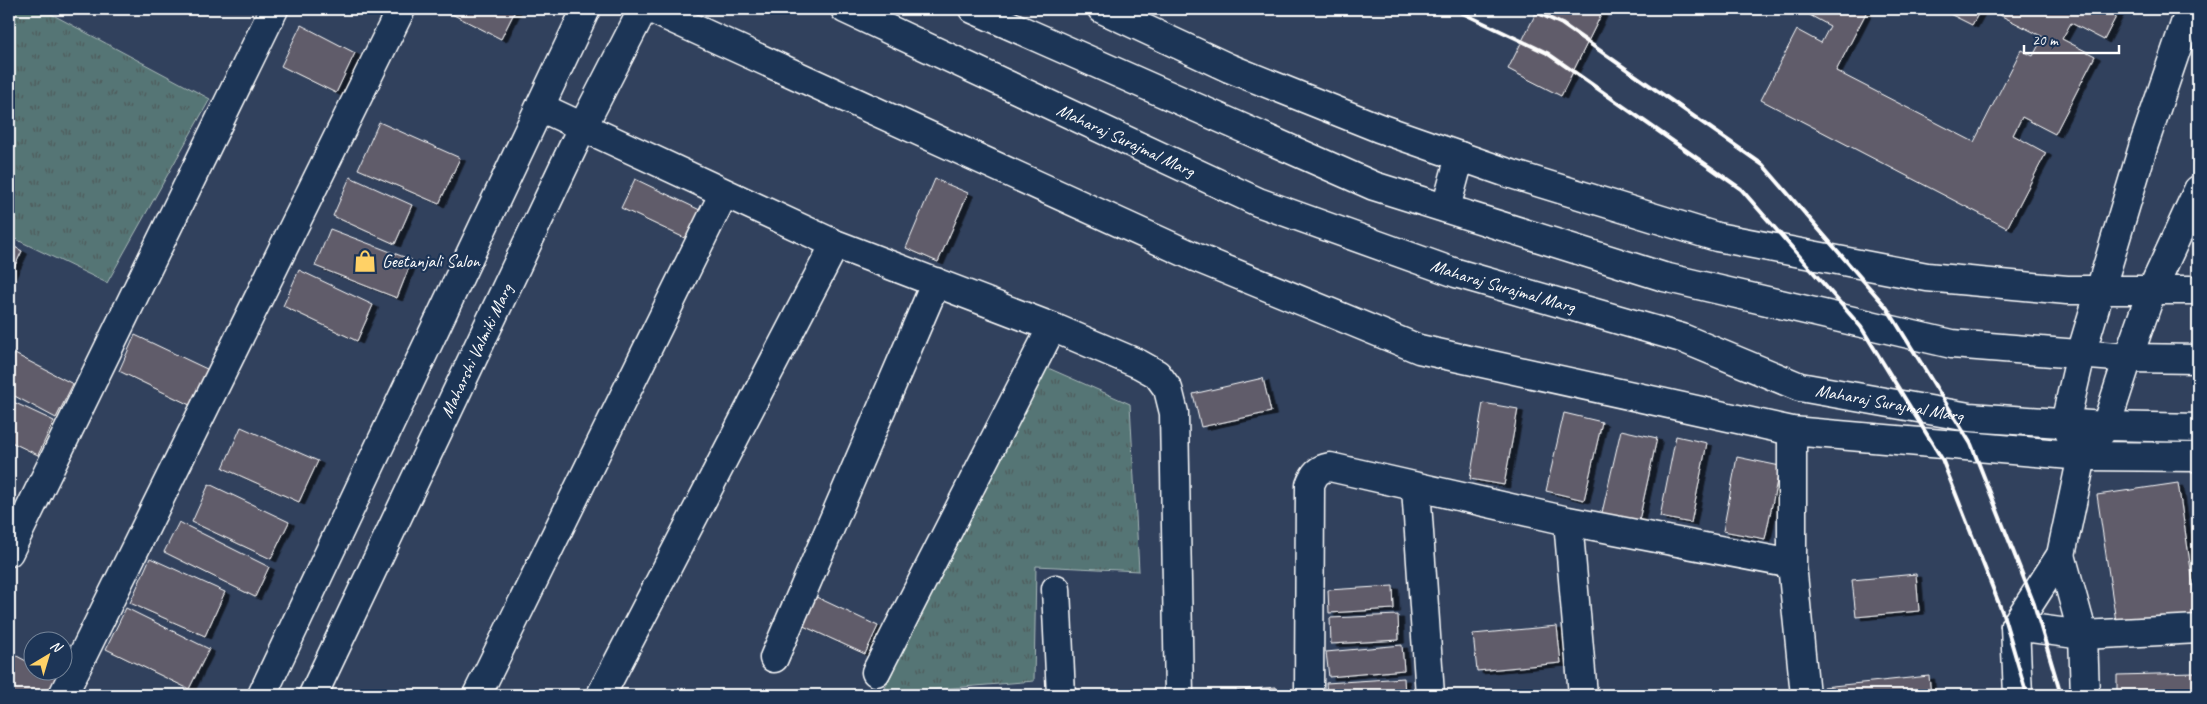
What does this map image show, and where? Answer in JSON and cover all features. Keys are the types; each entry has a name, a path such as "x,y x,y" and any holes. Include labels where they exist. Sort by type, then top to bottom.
{"street":[{"path":"63,695 401,9"},
{"path":"262,695 586,9"},
{"name":"Maharshi Valmiki Marg","path":"313,695 582,128 644,9"},
{"path":"651,9 1195,258 1420,349 1792,431 2082,456 2198,457"},
{"name":"Maharaj Surajmal Marg","path":"845,9 1258,202 1456,273 1682,338 1800,387 1969,417 2106,426 2198,428"},
{"path":"973,9 1374,186 1664,278 1943,342 2128,358 2198,360"},
{"path":"1102,9 1238,72 1379,128 1505,172 1717,237 1927,277 2067,290 2198,290"},
{"path":"2082,456 2064,423 2081,354 2144,144 2190,9"},
{"path":"9,552 270,10"},
{"path":"540,107 835,244 1052,327 1139,364 1157,374 1168,389 1174,413 1179,695"},
{"path":"1446,208 1460,156"},
{"path":"2018,695 2015,626 2061,555 2082,456 2106,426 2152,290 2198,190"},
{"path":"477,695 724,193"},
{"path":"601,695 835,244"},
{"path":"774,658 936,282"},
{"path":"876,672 1052,327"},
{"path":"1792,431 1792,564 1805,695"},
{"path":"1309,695 1310,485 1314,476 1321,469 1330,467 1568,521 1792,564"},
{"path":"1416,488 1430,695"},
{"path":"1568,521 1583,695"},
{"path":"2061,555 2083,635 2085,695"},
{"path":"1056,589 1061,695"},
{"path":"2015,626 2083,635 2198,628"}],"green space":[{"path":"9,9 42,9 210,99 107,283 9,236"},
{"path":"1039,364 1130,404 1139,571 1036,566 1034,681 882,694"}],"building":[{"path":"442,9 516,9 501,39"},
{"path":"1538,9 1604,9 1561,96 1508,69"},
{"path":"1808,9 1868,9 1836,71 1974,142 2021,50 2033,56 2043,37 1988,9 2120,9 2104,40 2071,23 2062,39 2095,56 2055,134 2022,117 2013,135 2046,153 2007,228 1761,100 1797,30 1821,43 1830,26 1806,13"},
{"path":"1940,9 1981,9 1972,25"},
{"path":"301,25 355,53 336,93 281,66"},
{"path":"379,122 460,158 439,204 358,169"},
{"path":"350,177 412,205 395,244 333,216"},
{"path":"635,179 704,212 691,241 621,208"},
{"path":"935,179 968,193 938,262 906,248"},
{"path":"330,229 412,260 397,298 315,266"},
{"path":"9,244 22,251 9,278"},
{"path":"299,270 373,305 357,341 283,306"},
{"path":"135,335 211,371 194,407 119,371"},
{"path":"9,351 73,384 56,418 9,393"},
{"path":"1263,378 1271,412 1201,427 1193,394"},
{"path":"9,400 54,421 38,455 9,441"},
{"path":"1483,403 1518,409 1504,485 1470,479"},
{"path":"1564,413 1602,422 1584,500 1546,491"},
{"path":"241,427 318,461 299,502 223,468"},
{"path":"1621,430 1657,438 1638,525 1601,517"},
{"path":"1676,436 1707,443 1691,523 1660,517"},
{"path":"1737,457 1780,466 1765,539 1723,531"},
{"path":"2178,483 2198,616 2117,628 2097,495"},
{"path":"209,484 289,522 271,559 192,522"},
{"path":"179,522 269,567 255,597 164,552"},
{"path":"150,558 225,592 205,636 130,603"},
{"path":"1916,574 1919,611 1856,617 1852,580"},
{"path":"1393,586 1394,609 1329,613 1328,590"},
{"path":"812,595 878,626 865,654 799,624"},
{"path":"126,608 209,649 189,689 106,649"},
{"path":"1398,615 1399,640 1331,644 1330,618"},
{"path":"1557,626 1561,663 1477,671 1473,634"},
{"path":"1402,645 1404,670 1329,677 1326,652"},
{"path":"9,652 22,659 22,682 65,682 58,695 9,695"},
{"path":"2195,673 2196,695 2117,695 2117,675"},
{"path":"1929,676 1931,695 1824,695 1823,687"},
{"path":"1404,678 1405,695 1327,695 1326,683"},
{"path":"1276,687 1277,695 1205,695 1205,693"}],"railway":[{"path":"1454,9 1547,53 1741,189 1861,327 1942,459 2003,614 2027,695"},
{"path":"1529,9 1562,24 1763,165 1887,308 1971,444 2034,604 2061,695"}],"place":[{"name":"Geetanjali Salon","path":"365,261"}]}
